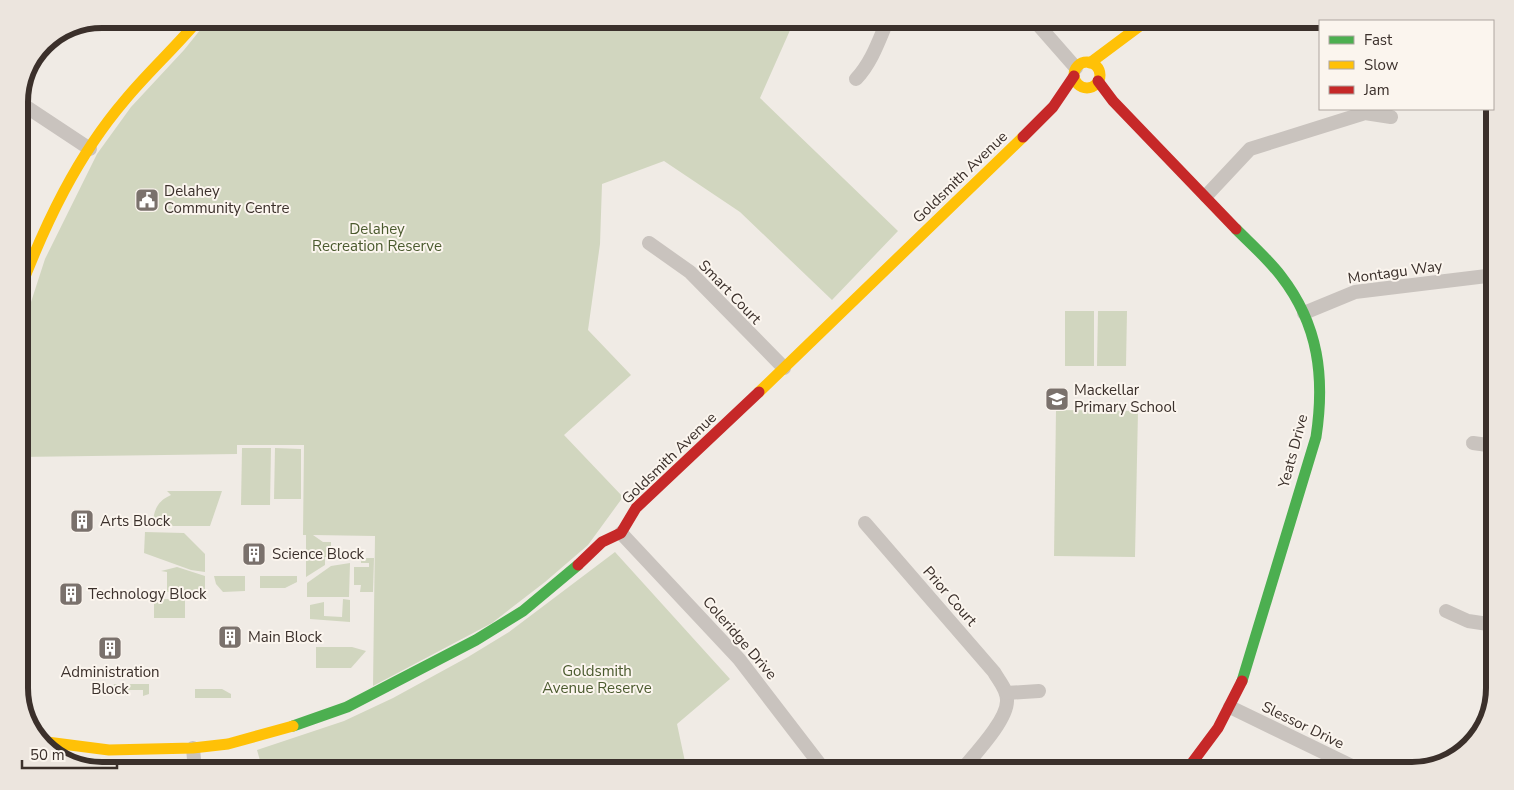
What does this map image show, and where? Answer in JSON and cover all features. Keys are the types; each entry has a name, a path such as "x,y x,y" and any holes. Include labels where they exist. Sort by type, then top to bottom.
{"street":[{"path":"28,271 54,211 90,149 124,102 191,28"},
{"path":"856,79 872,57 884,28"},
{"path":"1042,28 1081,68"},
{"name":"Goldsmith Avenue","path":"621,534 636,508 784,368 1053,107 1081,68 1138,28"},
{"name":"Goldsmith Avenue","path":"1053,107 1093,82 1123,40"},
{"path":"1096,66 1093,82 1077,82 1081,68 1096,66"},
{"name":"Yeats Drive","path":"1093,82 1206,196 1281,276 1304,313 1320,367 1320,418 1308,466 1252,652 1230,707 1210,740 1193,762"},
{"path":"28,108 90,149"},
{"path":"1206,196 1250,149 1365,113 1391,117"},
{"name":"Smart Court","path":"649,243 690,272 784,368"},
{"name":"Montagu Way","path":"1304,313 1356,292 1486,276"},
{"path":"1473,444 1486,445"},
{"name":"Prior Court","path":"865,523 994,672 1006,693"},
{"path":"51,742 110,750 192,748 248,739 313,720 401,681 476,640 523,611 563,579 602,542 621,534"},
{"name":"Coleridge Drive","path":"621,534 739,659 818,762"},
{"path":"1446,612 1468,621 1486,624"},
{"path":"968,762 1001,719 1007,702 1006,693 1039,691"},
{"name":"Slessor Drive","path":"1230,707 1343,762"},
{"path":"192,748 194,762"}],"green space":[{"name":"Delahey Recreation Reserve","path":"202,28 791,28 760,98 898,231 832,300 740,212 664,161 602,184 600,244 588,330 631,375 564,435 623,497 588,545 545,582 492,623 373,686 375,536 313,535 323,542 331,542 331,557 325,557 325,565 306,577 306,535 303,535 304,445 237,445 237,454 28,457 28,311 45,259 97,154 131,107"},
{"path":"1065,311 1094,311 1094,366 1065,366"},
{"path":"1098,311 1127,311 1126,366 1097,366"},
{"path":"1056,410 1138,411 1135,557 1054,556"},
{"path":"242,448 271,448 270,505 241,505"},
{"path":"275,448 301,449 301,499 274,499"},
{"path":"167,491 222,491 210,526 153,526 154,516 159,503 171,495"},
{"path":"145,532 184,533 205,554 205,572 191,570 144,553"},
{"name":"Goldsmith Avenue Reserve","path":"615,552 730,679 677,724 685,762 260,762 257,750 344,721 393,698 509,632"},
{"path":"361,558 374,558 373,592 360,592 361,585 354,585 354,567 369,567 369,563 361,563"},
{"path":"350,563 349,597 307,597 307,583 331,566"},
{"path":"177,567 205,576 205,592 167,592 167,572 161,571"},
{"path":"214,576 245,576 245,591 223,592 216,584"},
{"path":"260,576 297,576 297,582 285,588 260,588"},
{"path":"154,599 185,599 185,618 154,618"},
{"path":"343,599 350,600 350,622 310,619 310,605 324,602 324,616 342,617"},
{"path":"316,647 352,647 366,651 351,668 316,668"},
{"path":"114,684 149,684 149,694 143,696 143,690 118,690 113,687"},
{"path":"195,689 222,689 231,694 231,698 195,698"}],"traffic: fast":[{"path":"1236,229 1281,276 1304,314 1316,353 1320,394 1316,437 1242,681"},
{"path":"293,726 347,707 476,640 523,611 578,565"}],"traffic: slow":[{"path":"28,270 51,216 77,167 92,144 134,90 191,28"},
{"path":"1090,63 1137,28"},
{"path":"1087,62 1096,66 1100,75 1096,84 1087,88 1078,84 1074,75 1078,66 1087,62"},
{"path":"759,392 1023,137"},
{"path":"52,743 109,750 193,748 228,744 293,726"}],"traffic: jam":[{"path":"1023,137 1053,107 1074,76"},
{"path":"1098,81 1113,101 1236,229"},
{"path":"578,565 602,542 621,533 636,508 759,392"},
{"path":"1193,762 1218,728 1242,681"}],"place":[{"name":"Delahey Community Centre","path":"147,200"},
{"name":"Mackellar Primary School","path":"1057,399"},
{"name":"Arts Block","path":"82,521"},
{"name":"Science Block","path":"254,554"},
{"name":"Technology Block","path":"71,594"},
{"name":"Main Block","path":"230,637"},
{"name":"Administration Block","path":"110,648"}]}
